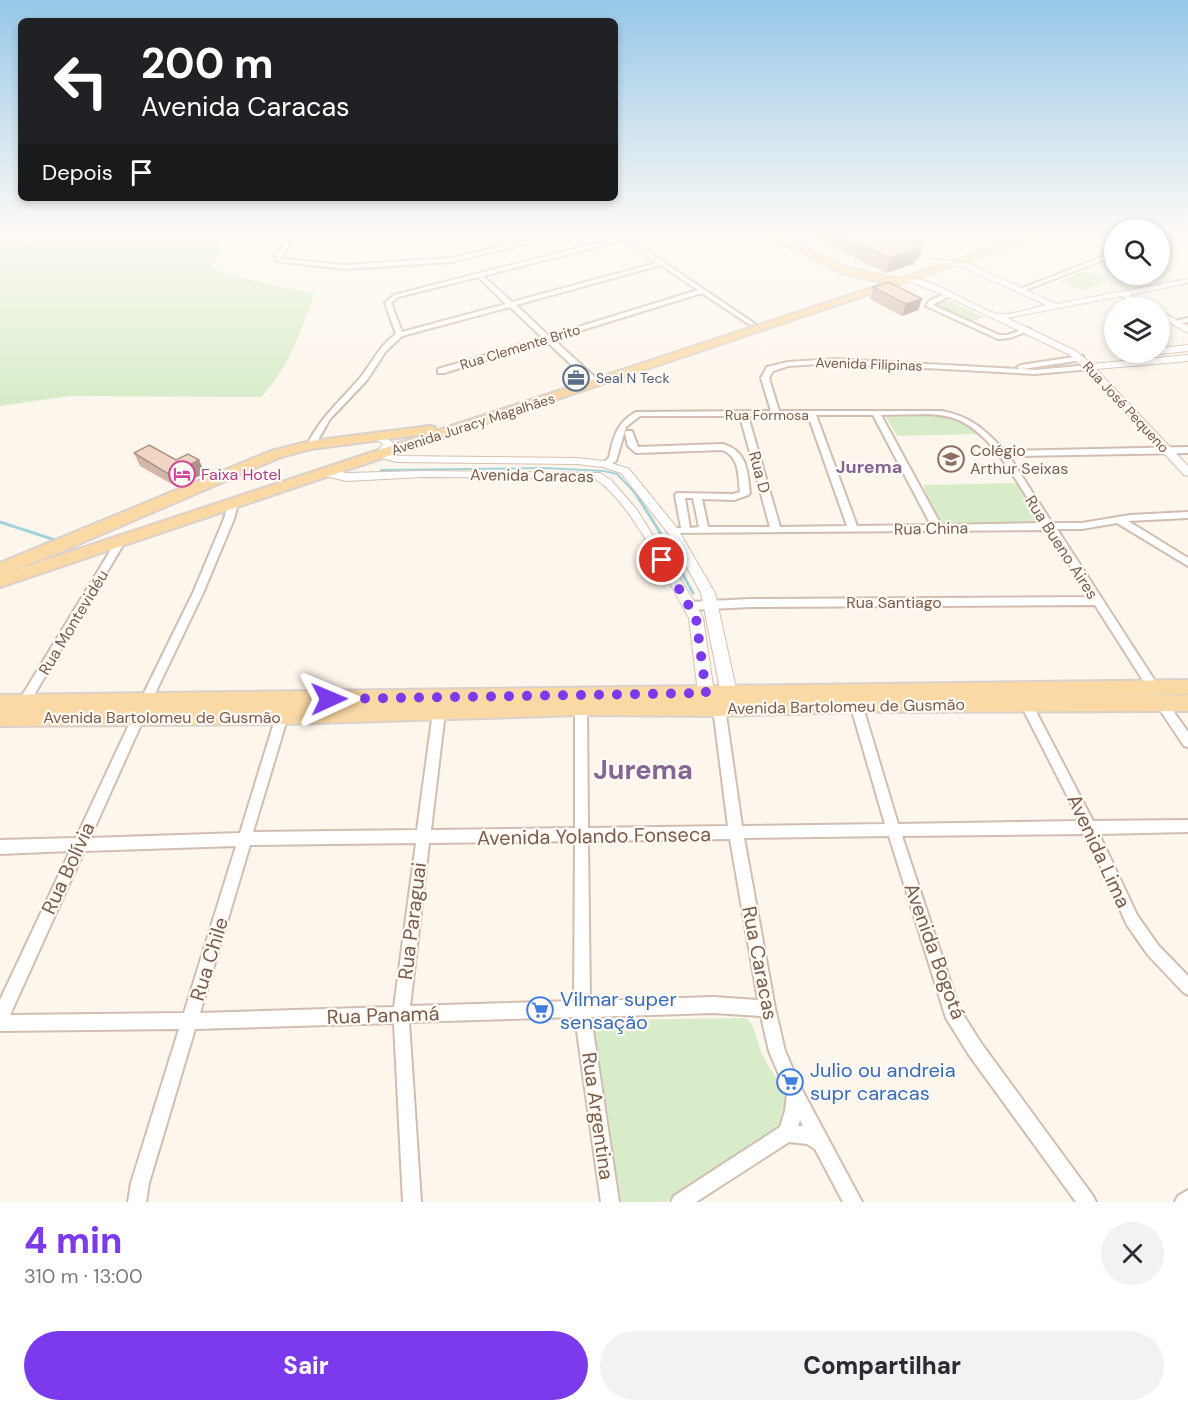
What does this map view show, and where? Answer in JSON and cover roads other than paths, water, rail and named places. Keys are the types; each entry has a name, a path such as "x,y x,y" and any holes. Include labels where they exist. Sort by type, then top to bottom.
{"main road":[{"name":"Avenida Juracy Magalhães","path":"0,581 758,327 854,288"},
{"name":"Avenida Juracy Magalhães","path":"0,569 46,552 259,460 310,445 428,431 456,424 594,381 752,324 881,288"},
{"name":"Rua José Pequeno","path":"933,288 1028,330 1080,358 1188,472"},
{"path":"1017,288 1054,306"},
{"path":"999,317 1153,288"},
{"path":"1123,294 1128,297"},
{"path":"1170,320 1188,330"},
{"path":"1170,350 1188,348"},
{"path":"1170,353 1188,357"},
{"name":"Avenida Filipinas","path":"1080,358 1104,356"},
{"name":"Avenida Filipinas","path":"1089,367 1188,357"},
{"path":"378,437 389,443 383,453"},
{"name":"Avenida Caracas","path":"383,453 389,458 397,459 537,460 605,464 625,471 674,531 708,593 712,605 724,701"},
{"name":"Avenida Caracas","path":"324,473 347,477 548,474 602,477 621,495 696,618 706,693"},
{"path":"151,506 149,513 154,520 171,524"},
{"name":"Avenida Bartolomeu de Gusmão","path":"0,718 142,710 706,693 724,701 856,704 1026,703 1157,695 1188,687"},
{"name":"Avenida Bartolomeu de Gusmão","path":"0,702 282,716 724,701 1157,695 1188,703"}],"street":[{"path":"400,335 388,303 396,296 427,288"},
{"path":"494,288 594,381"},
{"path":"310,445 326,417 362,380 382,348 400,335 570,288"},
{"path":"698,288 752,324"},
{"path":"1021,290 1026,288"},
{"name":"Rua Clemente Brito","path":"441,371 702,291"},
{"path":"949,294 931,302 929,306 998,337 1008,338 1028,330"},
{"path":"1174,322 1188,320"},
{"name":"Avenida Filipinas","path":"1017,369 1025,365 1080,358"},
{"name":"Avenida Filipinas","path":"776,414 765,378 770,369 788,364 860,361 1017,369 1035,372 1089,367"},
{"path":"876,413 938,528"},
{"name":"Rua Formosa","path":"605,464 613,459 623,423 639,414 943,413 960,417"},
{"name":"Rua D","path":"744,415 776,530"},
{"path":"812,415 854,529"},
{"name":"Rua Bueno Aires","path":"960,417 973,423 1003,454 1188,742"},
{"path":"629,433 632,446 642,451 723,447 733,450 738,455 745,493 734,497 680,495 687,530"},
{"path":"1003,454 1188,450"},
{"path":"697,495 704,530"},
{"name":"Rua Bolívia","path":"0,1018 78,846 198,593 229,519 233,503"},
{"name":"Rua China","path":"674,531 1049,527 1095,525 1119,520 1188,515"},
{"path":"1119,520 1188,563"},
{"name":"Rua Montevidéu","path":"24,702 121,540"},
{"name":"Rua Santiago","path":"690,606 1098,600"},
{"name":"Rua Caracas","path":"724,701 736,834 767,1008 777,1051 795,1094 853,1202"},
{"name":"Avenida Lima","path":"1026,703 1089,826 1132,920 1154,950 1188,987"},
{"name":"Avenida Bogotá","path":"856,704 892,829 952,1012 975,1049 1087,1202"},
{"name":"Rua Argentina","path":"582,707 582,1010 610,1202"},
{"name":"Rua Paraguai","path":"412,1202 401,1014 439,712"},
{"name":"Rua Chile","path":"137,1202 140,1183 282,716"},
{"name":"Avenida Yolando Fonseca","path":"0,847 244,839 1188,826"},
{"name":"Rua Panamá","path":"0,1023 190,1021 713,1005 767,1008"},
{"path":"680,1202 787,1133 794,1111 795,1094"},
{"path":"787,1133 810,1136 822,1145"}],"waterway":[{"path":"381,470 544,468 604,471 617,474 635,493"},
{"path":"634,491 693,593"},
{"path":"0,522 55,540"}],"place":[{"name":"Seal N Teck","path":"576,378"},
{"name":"Colégio Arthur Seixas","path":"951,459"},
{"name":"Faixa Hotel","path":"182,474"},
{"name":"Vilmar super sensação","path":"540,1010"},
{"name":"Julio ou andreia supr caracas","path":"790,1082"}],"district":[{"name":"Jurema","path":"869,467"},
{"name":"Jurema","path":"643,770"}]}
